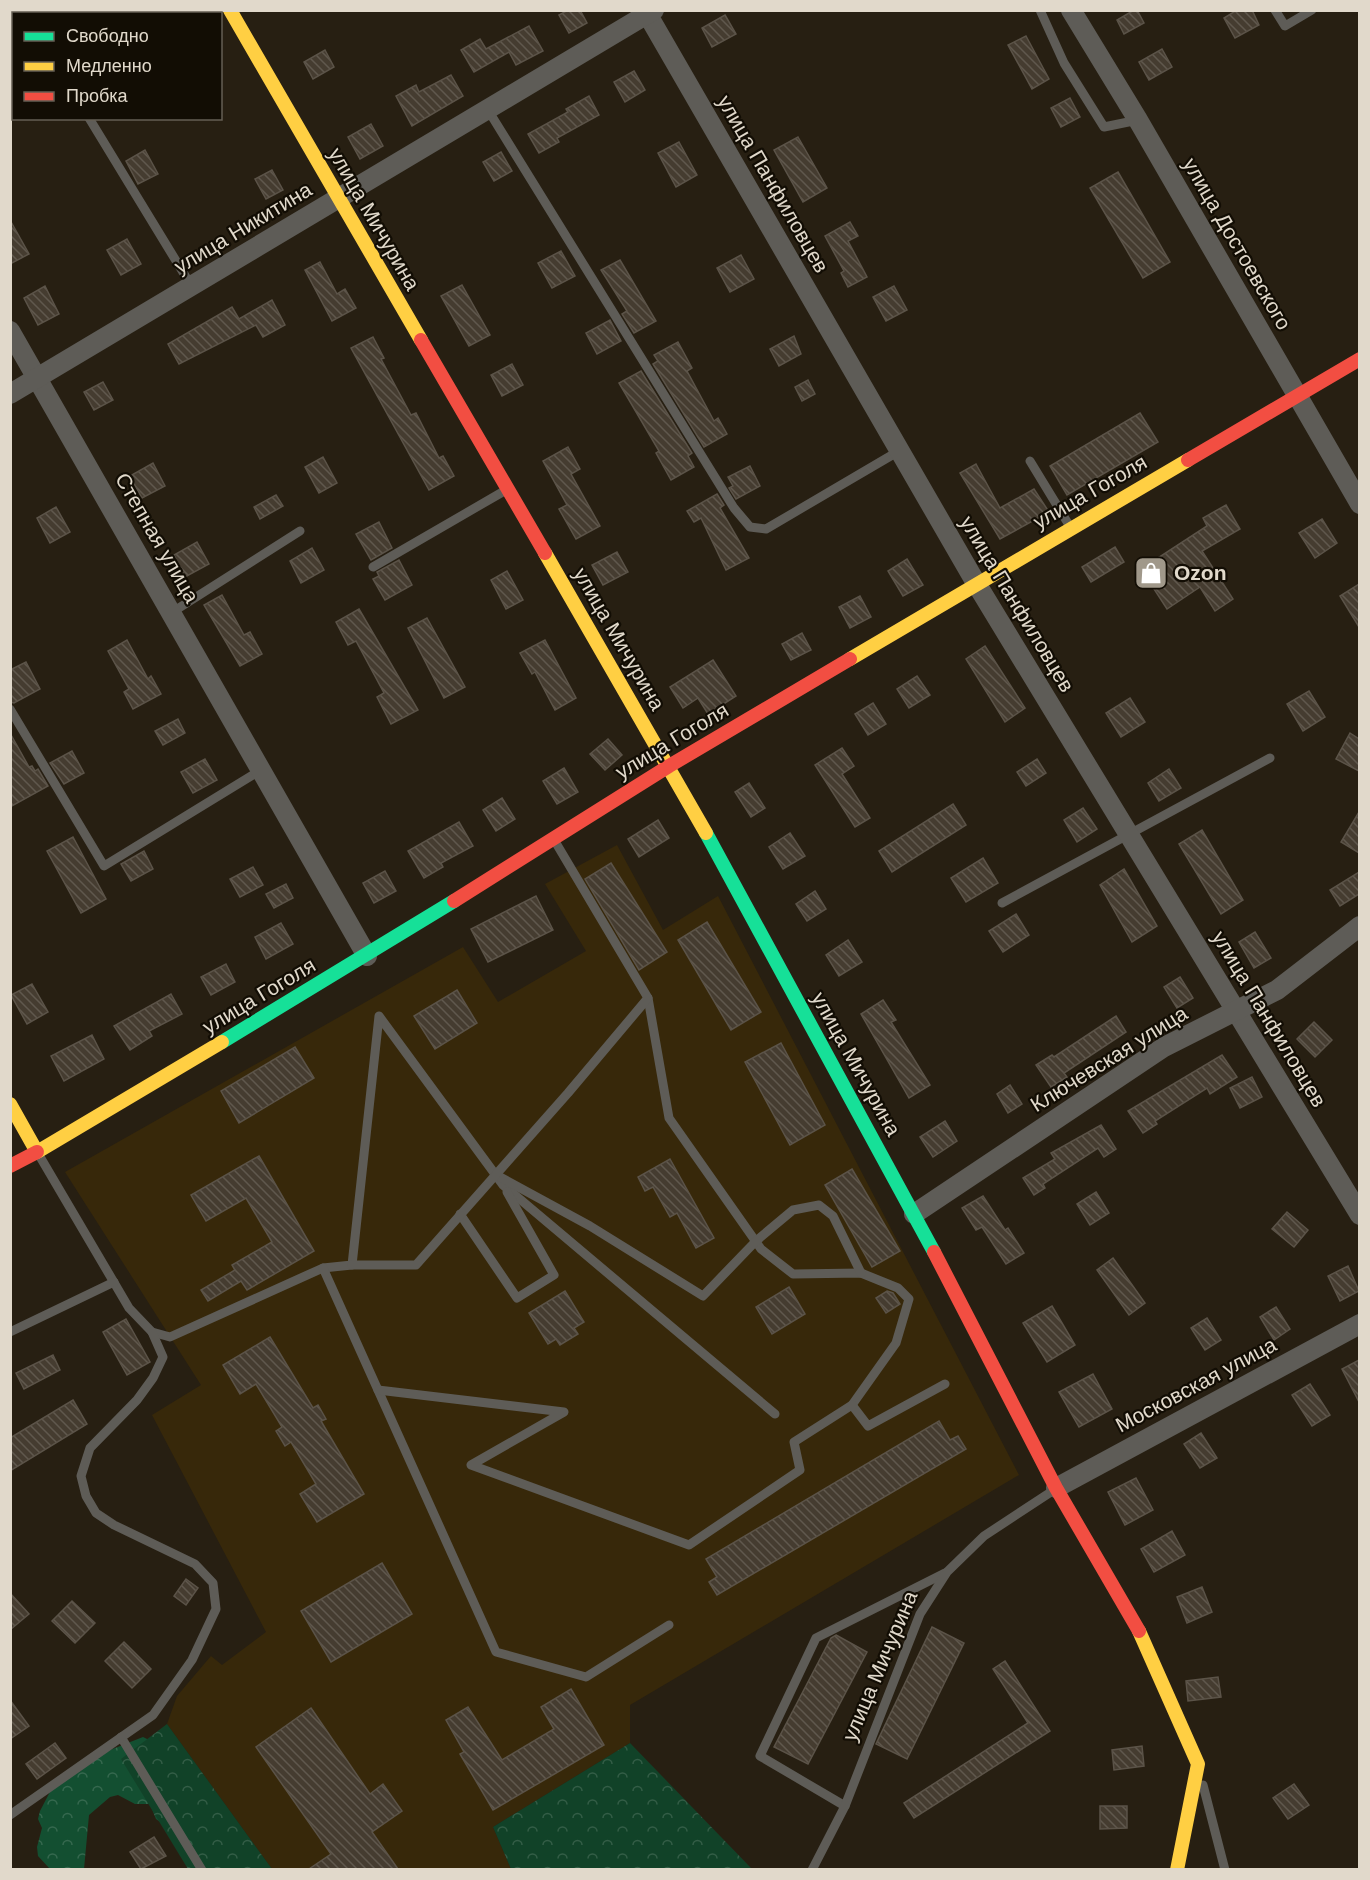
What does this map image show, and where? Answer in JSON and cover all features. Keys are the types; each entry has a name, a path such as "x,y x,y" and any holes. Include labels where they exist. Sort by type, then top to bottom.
{"street":[{"name":"улица Мичурина","path":"230,10 669,766 914,1214 1056,1488 1138,1629 1198,1764"},
{"name":"улица Достоевского","path":"1071,10 1138,120 1359,504"},
{"name":"улица Никитина","path":"10,394 649,12"},
{"name":"улица Панфиловцев","path":"649,12 976,583 1359,1215"},
{"name":"Степная улица","path":"10,331 367,956"},
{"name":"улица Гоголя","path":"10,1166 367,956 669,766 1359,359"},
{"name":"Ключевская улица","path":"914,1214 1164,1047 1277,990 1359,926"},
{"path":"10,1104 37,1152"},
{"name":"Московская улица","path":"1056,1488 1359,1324"},
{"path":"1177,1869 1198,1764"}],"lane":[{"path":"1040,10 1064,63 1104,127 1138,120"},
{"path":"1275,10 1285,26 1312,10"},
{"path":"488,110 734,508 750,527 766,529 899,451"},
{"path":"90,120 192,286"},
{"path":"1030,461 1071,527"},
{"path":"373,567 507,489"},
{"path":"171,613 300,531"},
{"path":"10,709 104,866 261,770"},
{"path":"1002,903 1130,836 1270,758"},
{"path":"378,1390 564,1412 471,1465 689,1545 800,1470 794,1442 852,1405 896,1343 909,1299 898,1288 861,1273 793,1274 761,1249 669,1118 648,998 554,839"},
{"path":"152,1332 170,1337 323,1268 352,1265 416,1265 648,998"},
{"path":"352,1265 380,1016 496,1174 554,1275 517,1298 460,1214"},
{"path":"10,1815 153,1715 192,1660 216,1610 213,1583 195,1564 114,1525 96,1513 86,1496 81,1476 90,1449 137,1400 153,1378 163,1357 152,1332 129,1308 37,1152"},
{"path":"496,1174 590,1226 703,1296 756,1241 793,1210 819,1206 833,1216 861,1273"},
{"path":"503,1185 775,1414"},
{"path":"323,1268 496,1652 586,1677 669,1625"},
{"path":"10,1332 114,1282"},
{"path":"852,1405 868,1426 945,1384"},
{"name":"улица Мичурина","path":"812,1869 845,1806 920,1614 947,1572 984,1536 1056,1488"},
{"path":"845,1806 760,1756 816,1638 947,1572"},
{"path":"121,1737 202,1869"},
{"name":"улица Мичурина","path":"1198,1764 1225,1869"}],"shaded area":[{"path":"617,845 663,930 718,896 1019,1475 630,1705 630,1743 493,1827 511,1869 272,1869 167,1724 177,1696 211,1656 222,1665 266,1632 152,1415 201,1385 65,1172 463,947 498,1002 586,951 545,884"}],"green space":[{"path":"167,1724 272,1869 188,1869 121,1759"},
{"path":"143,1737 151,1741 163,1824 156,1819 150,1804 135,1804 118,1795 110,1797 89,1815 84,1869 50,1869 38,1856 37,1847 42,1828 38,1819 40,1811 52,1788 110,1750"},
{"path":"630,1743 752,1869 511,1869 493,1827"}],"building":[{"path":"568,10 580,10 587,23 569,33 559,15"},
{"path":"1137,10 1144,23 1124,34 1117,20"},
{"path":"1237,10 1252,10 1259,25 1235,38 1224,18"},
{"path":"725,15 736,34 712,47 702,28"},
{"path":"529,26 543,51 516,65 509,52 474,72 461,50 480,39 486,49"},
{"path":"1026,36 1049,79 1032,89 1008,45"},
{"path":"1162,49 1172,67 1149,80 1139,62"},
{"path":"325,50 334,67 313,79 304,62"},
{"path":"634,71 645,90 625,102 614,82"},
{"path":"451,75 463,96 412,126 396,96 416,85 419,92"},
{"path":"589,96 599,115 557,138 559,142 539,153 528,134 568,112 566,109"},
{"path":"1070,98 1080,117 1061,127 1051,108"},
{"path":"371,124 383,146 360,159 348,137"},
{"path":"798,137 827,188 803,202 774,150"},
{"path":"679,142 697,175 676,187 658,153"},
{"path":"145,150 158,174 138,184 126,161"},
{"path":"501,152 512,171 494,181 483,162"},
{"path":"272,170 283,190 266,199 255,179"},
{"path":"1118,172 1170,262 1143,278 1090,188"},
{"path":"10,220 29,254 10,264"},
{"path":"850,222 858,236 848,241 867,277 848,287 841,273 844,271 825,236"},
{"path":"127,239 141,264 121,275 107,250"},
{"path":"561,251 575,276 552,288 538,263"},
{"path":"741,255 754,279 730,292 717,268"},
{"path":"620,260 656,321 634,333 622,314 627,311 601,270"},
{"path":"320,262 337,294 345,289 356,308 332,321 305,270"},
{"path":"462,285 490,335 469,346 441,296"},
{"path":"45,286 59,314 38,325 24,298"},
{"path":"894,286 907,310 886,321 873,297"},
{"path":"272,300 285,325 263,337 256,325 179,364 168,344 232,307 239,319"},
{"path":"610,320 621,341 597,354 586,333"},
{"path":"794,336 801,354 779,366 770,349"},
{"path":"373,337 384,358 381,359 411,415 416,413 439,458 443,456 454,476 429,490 351,348"},
{"path":"678,342 692,368 687,371 714,421 718,418 727,434 704,447 653,364 658,361 654,355"},
{"path":"512,364 523,385 502,396 491,375"},
{"path":"641,371 692,453 688,456 694,467 671,480 656,453 659,451 619,383"},
{"path":"808,380 815,394 802,401 795,387"},
{"path":"103,382 113,400 94,410 84,392"},
{"path":"1140,413 1158,442 1067,495 1050,466"},
{"path":"568,447 580,469 571,474 600,526 576,539 559,509 567,505 543,461"},
{"path":"323,457 337,483 319,493 305,467"},
{"path":"153,463 165,486 142,498 130,476"},
{"path":"976,464 1000,508 1034,489 1049,512 1000,539 960,473"},
{"path":"750,466 760,486 736,499 729,488 733,486 728,477"},
{"path":"717,494 724,505 720,508 749,558 726,570 701,518 694,522 687,511"},
{"path":"276,495 283,506 260,519 254,507"},
{"path":"1226,505 1240,529 1202,551 1233,599 1215,611 1200,587 1167,609 1141,569 1207,526 1203,518"},
{"path":"56,507 70,532 50,543 37,518"},
{"path":"1322,519 1337,543 1315,558 1299,533"},
{"path":"379,522 392,548 371,560 356,534"},
{"path":"197,542 209,564 185,577 174,555"},
{"path":"1115,547 1124,562 1091,582 1082,567"},
{"path":"312,548 324,570 301,583 290,561"},
{"path":"617,552 628,572 603,585 592,565"},
{"path":"907,559 923,585 903,596 888,571"},
{"path":"399,560 412,585 385,600 373,579 379,576 377,572"},
{"path":"507,571 523,600 506,609 491,580"},
{"path":"1359,584 1359,627 1340,596"},
{"path":"222,595 244,635 250,632 262,654 240,666 204,605"},
{"path":"860,596 871,617 850,628 839,607"},
{"path":"359,609 418,710 391,724 377,697 384,693 356,641 348,645 336,622"},
{"path":"427,618 465,687 444,698 408,628"},
{"path":"802,633 811,650 791,660 782,644"},
{"path":"127,640 148,679 151,676 161,694 133,709 124,692 129,689 108,651"},
{"path":"545,640 576,698 555,710 535,672 532,674 520,653"},
{"path":"985,646 1025,708 1005,722 966,659"},
{"path":"713,660 736,696 708,714 698,698 683,708 670,687"},
{"path":"26,662 40,689 14,703 10,702 10,670"},
{"path":"917,676 930,695 909,708 897,689"},
{"path":"1309,691 1325,717 1303,731 1287,704"},
{"path":"1130,698 1145,722 1121,737 1106,713"},
{"path":"873,703 886,724 868,735 855,714"},
{"path":"178,719 185,733 163,745 155,731"},
{"path":"10,733 29,767 32,766 35,771 38,769 48,786 10,807"},
{"path":"1350,733 1359,739 1359,771 1336,759"},
{"path":"608,739 622,755 605,770 590,754"},
{"path":"842,748 854,766 842,774 870,818 855,827 815,765"},
{"path":"72,751 84,773 64,784 50,763"},
{"path":"205,759 217,780 193,793 181,772"},
{"path":"1037,759 1046,773 1026,786 1017,772"},
{"path":"564,768 578,792 557,804 543,781"},
{"path":"1169,769 1181,788 1159,801 1148,783"},
{"path":"749,783 765,808 751,817 735,792"},
{"path":"502,798 515,819 496,831 483,810"},
{"path":"953,804 966,825 892,872 879,851"},
{"path":"1083,808 1097,829 1077,842 1064,820"},
{"path":"1359,812 1359,853 1341,842"},
{"path":"658,820 669,838 639,857 628,839"},
{"path":"459,822 473,846 441,863 443,867 424,878 408,851"},
{"path":"1202,830 1243,900 1221,914 1179,844"},
{"path":"790,833 805,856 783,869 769,847"},
{"path":"73,837 106,899 81,913 47,851"},
{"path":"144,851 153,869 131,881 121,864"},
{"path":"983,858 998,883 966,902 951,878"},
{"path":"611,863 667,952 639,970 585,879"},
{"path":"253,867 263,885 240,897 230,879"},
{"path":"1124,869 1157,926 1132,942 1100,885"},
{"path":"385,871 396,891 374,903 363,883"},
{"path":"1359,872 1359,894 1340,906 1330,890"},
{"path":"286,884 293,898 274,908 266,894"},
{"path":"815,891 826,909 807,921 796,904"},
{"path":"536,896 553,930 488,962 471,929"},
{"path":"1016,914 1029,935 1003,952 989,931"},
{"path":"707,922 761,1012 731,1030 678,940"},
{"path":"281,923 293,944 266,959 255,937"},
{"path":"1255,932 1271,958 1254,968 1239,942"},
{"path":"848,940 862,962 839,976 826,955"},
{"path":"226,964 235,982 211,995 201,977"},
{"path":"1180,977 1193,998 1177,1008 1164,987"},
{"path":"32,984 48,1012 27,1024 11,995"},
{"path":"457,990 477,1023 435,1049 414,1016"},
{"path":"171,994 182,1014 149,1031 152,1036 130,1050 114,1026"},
{"path":"883,1000 896,1020 891,1022 930,1085 909,1098 861,1014"},
{"path":"1116,1016 1126,1032 1064,1073 1067,1077 1051,1087 1036,1065 1052,1055 1054,1057"},
{"path":"1314,1022 1332,1040 1315,1057 1297,1039"},
{"path":"92,1035 104,1059 64,1081 51,1056"},
{"path":"781,1043 825,1125 790,1145 745,1062"},
{"path":"295,1047 314,1078 239,1123 221,1091"},
{"path":"1222,1055 1237,1077 1210,1094 1207,1088 1155,1121 1157,1124 1143,1133 1128,1111"},
{"path":"1252,1077 1262,1097 1240,1108 1230,1088"},
{"path":"1010,1085 1022,1104 1008,1113 997,1094"},
{"path":"945,1121 957,1141 933,1157 920,1137"},
{"path":"1101,1125 1116,1149 1104,1157 1098,1148 1043,1184 1045,1188 1034,1195 1023,1178 1055,1159 1051,1153"},
{"path":"259,1156 314,1251 247,1290 241,1281 208,1301 201,1290 235,1270 232,1265 272,1242 246,1198 206,1221 191,1195"},
{"path":"670,1159 714,1238 696,1248 677,1213 670,1217 653,1187 645,1191 638,1177"},
{"path":"852,1169 900,1251 872,1267 825,1185"},
{"path":"1096,1192 1109,1213 1090,1225 1077,1204"},
{"path":"983,1196 1005,1230 1008,1228 1024,1253 1006,1264 982,1227 976,1230 962,1208"},
{"path":"1287,1212 1308,1230 1294,1247 1272,1229"},
{"path":"1113,1258 1145,1303 1129,1315 1097,1270"},
{"path":"1348,1266 1359,1291 1340,1301 1328,1276"},
{"path":"789,1287 805,1314 772,1334 756,1307"},
{"path":"565,1291 584,1322 574,1328 578,1334 560,1345 556,1339 548,1344 529,1313"},
{"path":"887,1291 893,1293 900,1304 886,1313 876,1298"},
{"path":"1052,1306 1075,1345 1047,1362 1023,1323"},
{"path":"1276,1307 1290,1329 1274,1340 1260,1317"},
{"path":"1207,1318 1221,1340 1205,1350 1191,1328"},
{"path":"126,1319 150,1362 127,1375 103,1332"},
{"path":"270,1337 313,1408 318,1405 326,1419 321,1421 364,1494 317,1522 300,1494 316,1484 291,1442 285,1446 276,1431 282,1427 256,1384 240,1394 223,1365"},
{"path":"53,1355 60,1370 24,1389 16,1373"},
{"path":"1359,1360 1359,1402 1342,1369"},
{"path":"1093,1374 1112,1409 1079,1427 1059,1392"},
{"path":"1310,1384 1330,1415 1312,1426 1292,1395"},
{"path":"73,1400 87,1424 10,1471 10,1438"},
{"path":"939,1421 950,1440 958,1436 966,1449 717,1595 709,1582 717,1577 706,1559"},
{"path":"1201,1433 1217,1458 1200,1468 1184,1444"},
{"path":"1136,1478 1153,1510 1125,1525 1108,1492"},
{"path":"1172,1531 1185,1555 1154,1572 1141,1549"},
{"path":"382,1563 412,1614 331,1662 301,1611"},
{"path":"186,1579 198,1588 186,1605 174,1596"},
{"path":"1202,1587 1212,1612 1187,1623 1177,1597"},
{"path":"10,1593 29,1614 10,1630"},
{"path":"72,1601 95,1623 75,1643 52,1621"},
{"path":"932,1627 964,1643 907,1759 876,1744"},
{"path":"836,1635 867,1652 808,1764 774,1747 831,1638"},
{"path":"124,1642 151,1669 132,1688 105,1661"},
{"path":"1005,1661 1050,1731 914,1818 904,1803 1028,1723 993,1669"},
{"path":"1218,1677 1221,1697 1188,1701 1186,1681"},
{"path":"571,1689 604,1745 493,1810 460,1754 464,1752 446,1720 468,1707 502,1760 554,1729 541,1707"},
{"path":"10,1700 29,1726 10,1739"},
{"path":"311,1708 370,1794 383,1784 402,1811 372,1832 398,1869 309,1869 331,1854 256,1747"},
{"path":"55,1743 66,1758 37,1779 26,1764"},
{"path":"1142,1746 1144,1766 1114,1770 1112,1750"},
{"path":"1294,1784 1309,1805 1288,1819 1273,1798"},
{"path":"1100,1806 1127,1806 1127,1828 1100,1829"},
{"path":"154,1837 166,1856 141,1869 130,1852"}],"traffic: fast":[{"path":"706,833 934,1252"},
{"path":"222,1042 454,901"}],"traffic: slow":[{"path":"230,10 421,340"},
{"path":"850,659 1188,460"},
{"path":"545,553 706,833"},
{"path":"10,1104 37,1152 222,1042"},
{"path":"1139,1631 1198,1764 1177,1870"}],"traffic: jam":[{"path":"421,340 545,553"},
{"path":"1188,460 1360,359"},
{"path":"454,901 669,766 850,659"},
{"path":"10,1166 37,1152"},
{"path":"934,1252 1056,1488 1139,1631"}],"place":[{"name":"Ozon","path":"1151,573"}]}
